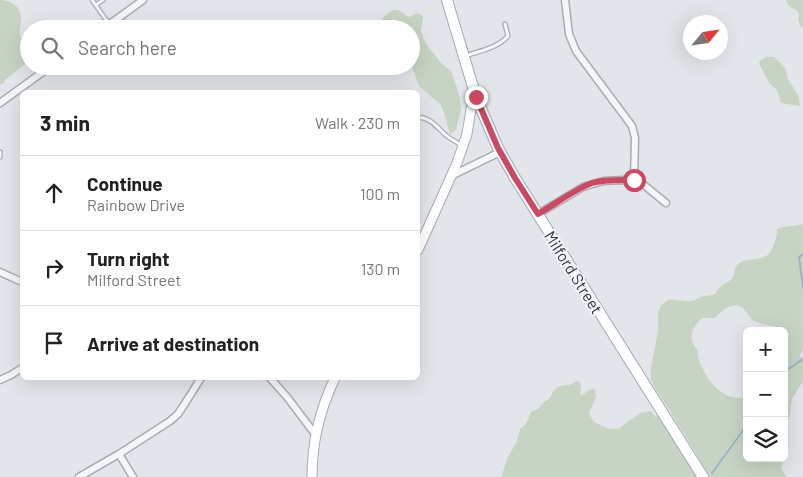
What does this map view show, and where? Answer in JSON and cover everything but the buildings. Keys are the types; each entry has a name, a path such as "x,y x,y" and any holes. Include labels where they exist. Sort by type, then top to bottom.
{"main road":[{"name":"Milford Street","path":"447,0 476,97 500,152 703,477"}],"street":[{"path":"114,20 142,0"},
{"path":"565,0 569,34 576,51 632,126 635,138 634,180"},
{"path":"0,103 39,75"},
{"path":"420,246 463,146 476,97"},
{"path":"451,176 500,152"},
{"path":"538,214 583,187 592,183 612,180 634,180 644,184 666,203"},
{"path":"0,272 20,281"},
{"path":"0,380 11,376 20,369"},
{"path":"80,477 163,426 178,414 200,380"},
{"path":"272,380 288,397 315,434"},
{"path":"312,477 315,434 326,397 334,380"},
{"path":"119,454 133,477"}],"lane":[{"path":"92,0 106,20"},
{"path":"96,5 103,0"},
{"path":"465,56 494,47 504,41 508,36 505,24"},
{"path":"420,117 435,124 447,136 463,146"},
{"path":"0,152 0,157"}],"green space":[{"path":"0,0 8,1 15,5 20,11 21,20 20,68 0,85"},
{"path":"786,0 803,0 803,27 801,27 798,20 798,12 789,6"},
{"path":"398,10 409,17 417,13 422,15 421,31 426,44 442,64 451,71 460,98 461,110 456,130 450,134 441,105 419,86 415,75 420,75 420,20 382,20 388,13"},
{"path":"766,57 774,57 785,68 789,81 798,95 800,106 781,103 777,90 770,84 759,64"},
{"path":"803,224 803,349 800,355 803,362 803,381 792,399 788,420 788,327 776,327 752,320 743,308 736,305 724,309 715,318 702,318 694,327 692,337 692,342 698,352 702,368 711,382 730,397 743,397 743,462 783,462 783,472 787,477 710,477 651,379 660,308 668,300 691,301 715,294 719,287 731,280 738,264 763,257 771,252 777,229"},
{"path":"577,381 580,382 580,393 582,395 589,390 595,389 596,397 589,413 594,422 609,429 618,429 640,413 651,411 655,417 660,415 697,477 501,477 508,457 517,441 520,429 525,425 531,412 538,409 550,398 554,390 560,386 569,385"}],"waterway":[{"path":"803,254 799,257 803,288"},
{"path":"788,369 803,359"},
{"path":"712,473 743,430"}],"route":[{"path":"476,97 498,148 538,214 592,183 612,180 634,180"}]}
